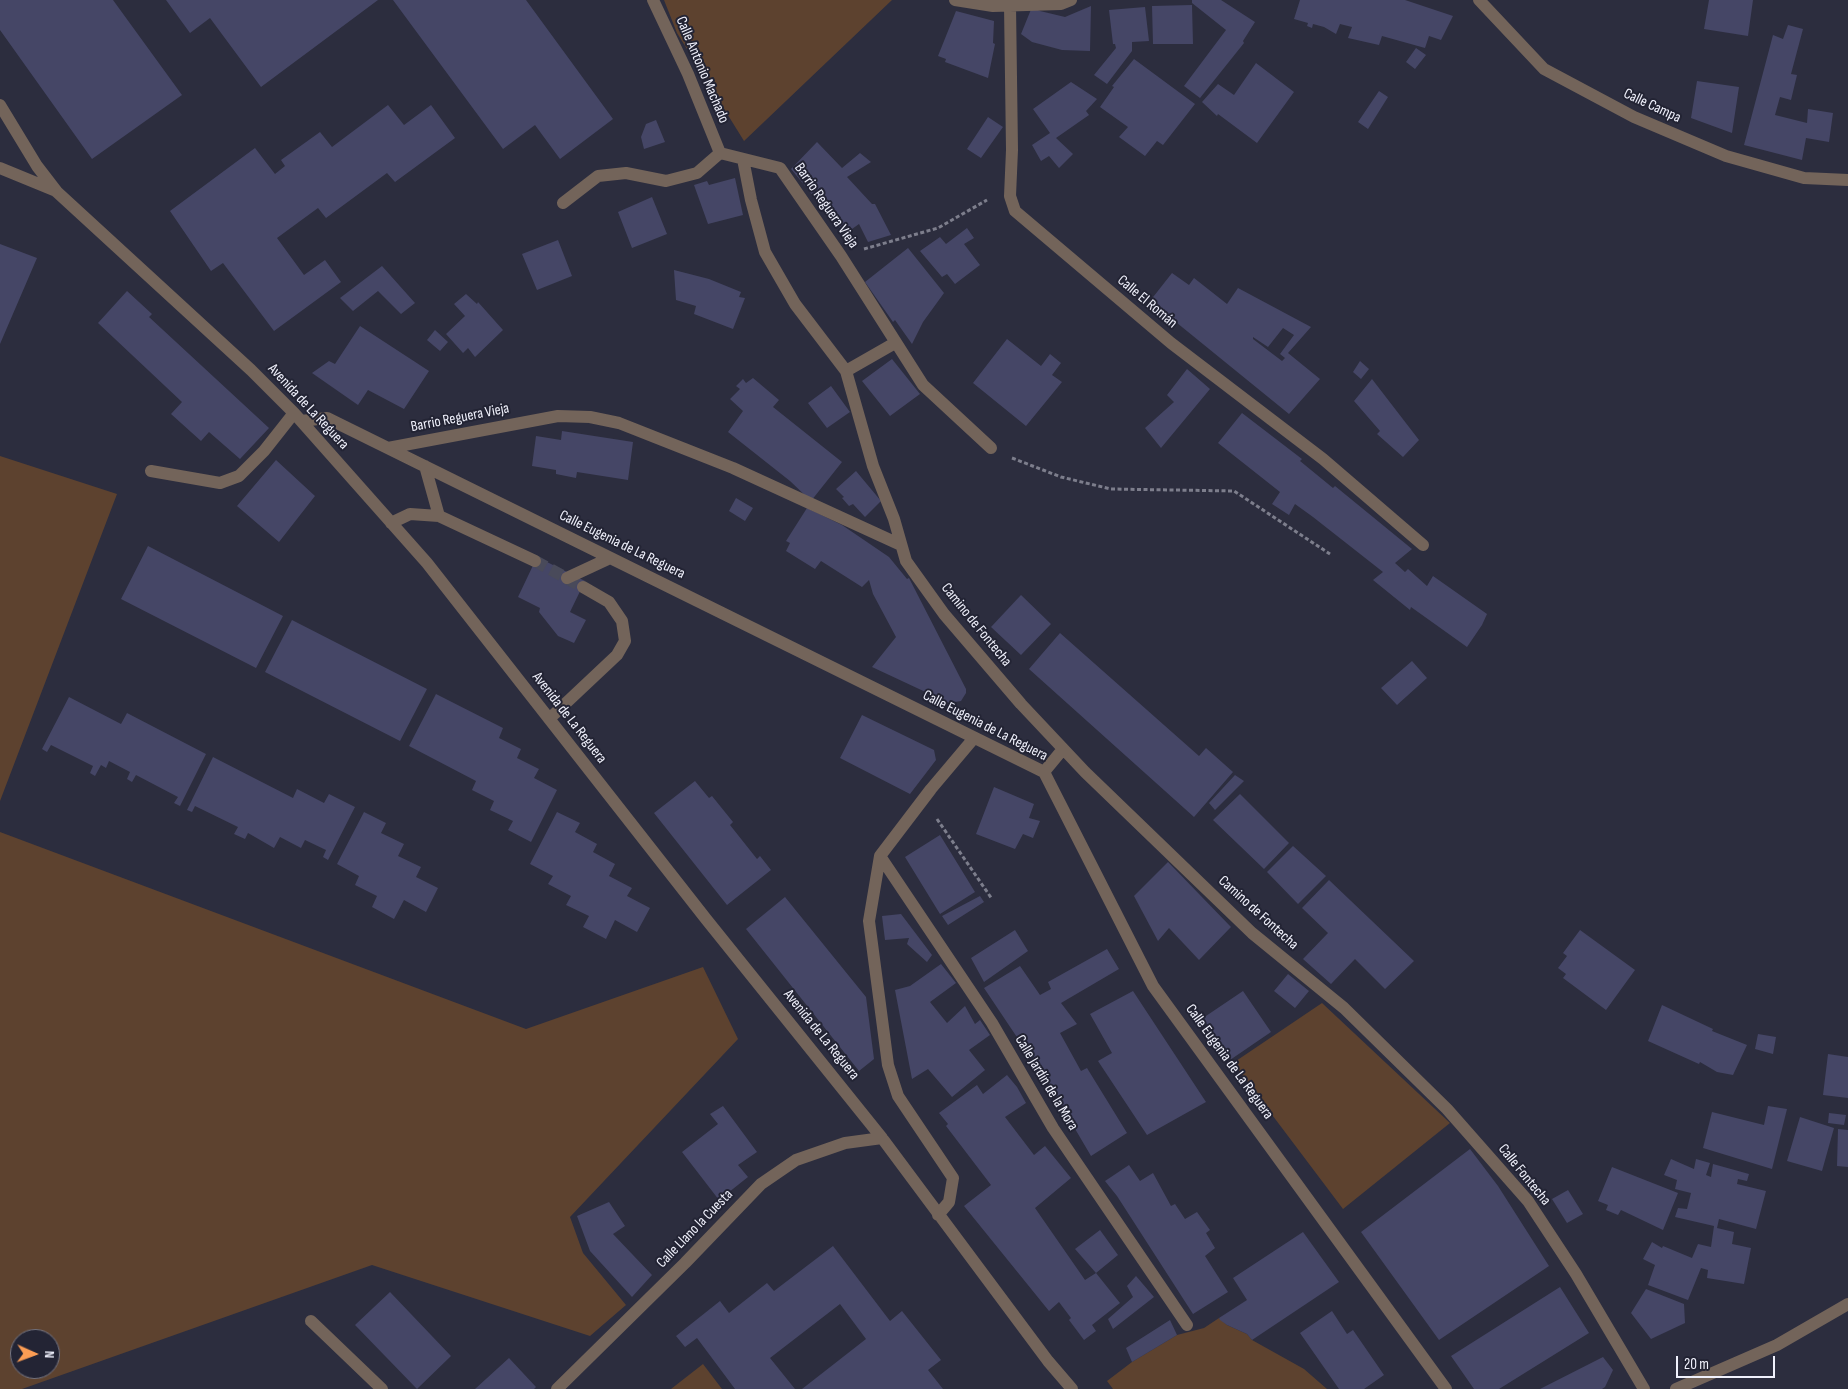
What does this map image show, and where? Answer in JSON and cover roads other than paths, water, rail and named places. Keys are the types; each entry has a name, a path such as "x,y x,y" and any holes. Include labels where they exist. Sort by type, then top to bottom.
{"street":[{"name":"Calle Antonio Machado","path":"653,0 688,74 720,153"},
{"path":"955,0 1010,5 1061,4 1071,0"},
{"name":"Calle Campa","path":"1479,0 1544,69 1634,117 1726,156 1804,178 1846,181"},
{"name":"Calle El Román","path":"1010,5 1012,150 1010,196 1014,211 1170,343 1323,459 1423,544"},
{"name":"Avenida de La Reguera","path":"0,105 37,166 57,192 244,364 298,417 427,563 882,1138 1048,1361 1072,1389"},
{"name":"Barrio Reguera Vieja","path":"720,153 780,168 841,256 895,343 924,385 991,448"},
{"path":"563,203 598,176 626,173 666,181 698,173 720,153"},
{"name":"Camino de Fontecha","path":"743,159 751,200 765,252 795,304 846,371 873,466 894,519 906,561 944,614 1020,704 1063,749 1252,933 1344,1008"},
{"path":"0,168 57,192"},
{"path":"846,371 895,343"},
{"name":"Barrio Reguera Vieja","path":"388,448 558,416 590,417 610,421 734,468 901,545"},
{"path":"151,471 220,483 239,476 298,417"},
{"name":"Calle Eugenia de La Reguera","path":"298,417 327,418 1044,772 1153,986 1446,1389"},
{"path":"425,466 439,516"},
{"path":"391,523 410,514 439,516 535,561"},
{"path":"567,578 610,558"},
{"path":"549,719 617,655 625,641 622,620 609,602 583,586"},
{"path":"938,1215 949,1202 953,1178 898,1096 888,1065 869,921 880,856 921,802 974,738"},
{"path":"1044,772 1063,749"},
{"name":"Calle Jardín de la Mora","path":"880,856 992,1023 1053,1128 1187,1325"},
{"name":"Calle Fontecha","path":"1344,1008 1447,1109 1528,1202 1576,1274 1644,1389"},
{"name":"Calle Llano la Cuesta","path":"557,1389 685,1263 761,1184 796,1160 845,1143 882,1138"},
{"path":"1676,1389 1777,1345 1848,1304"},
{"path":"311,1321 382,1389"}],"tunnel":[{"path":"535,561 583,587"}]}
